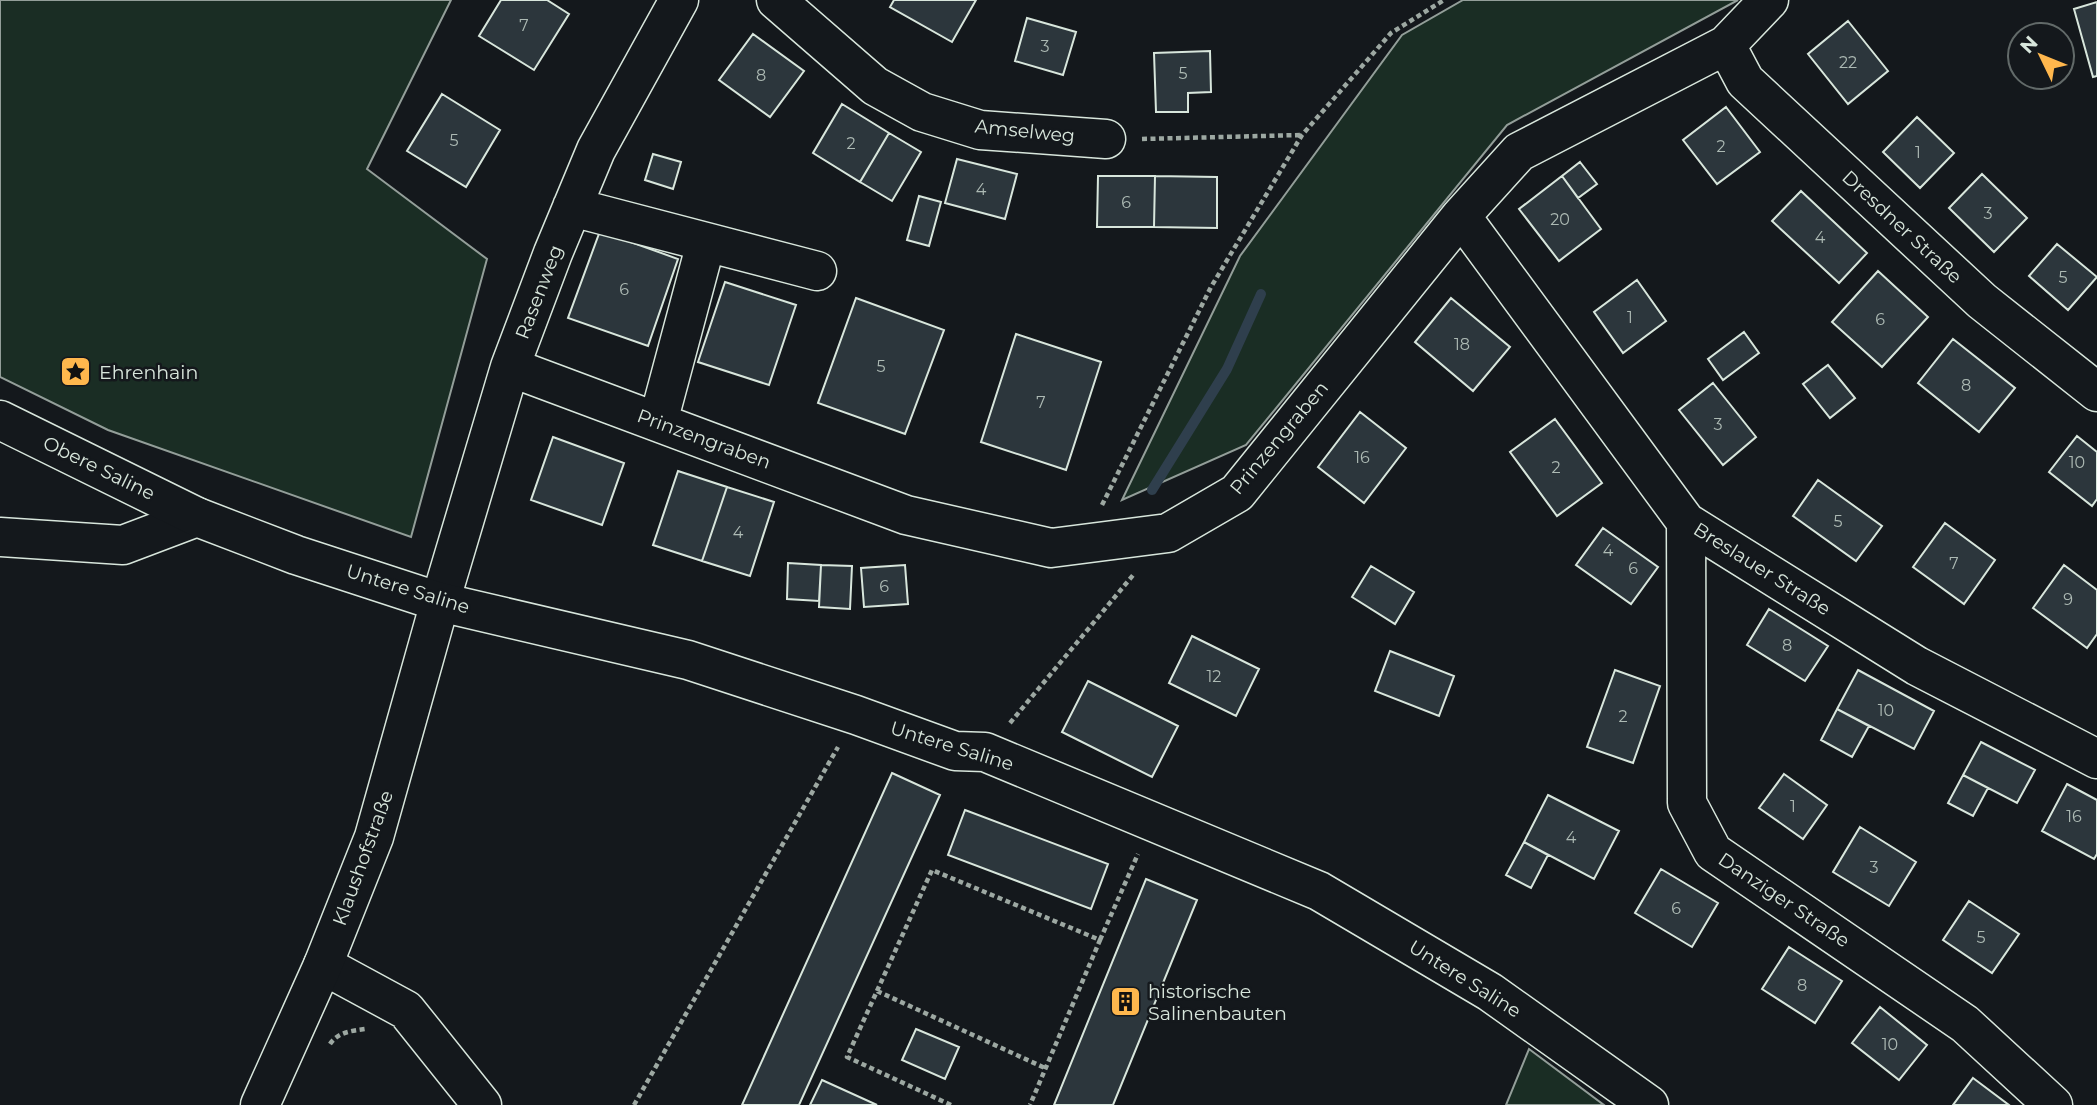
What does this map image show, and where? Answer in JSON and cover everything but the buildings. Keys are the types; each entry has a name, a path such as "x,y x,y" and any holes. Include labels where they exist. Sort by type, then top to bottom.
{"street":[{"name":"Rasenweg","path":"440,602 510,367 572,207 596,150 679,0"},
{"name":"Amselweg","path":"776,0 875,86 922,112 980,130 1106,139"},
{"name":"Prinzengraben","path":"510,367 906,515 1051,548 1168,533 1237,493 1461,216 1519,152 1726,45 1769,0"},
{"name":"Dresdner Straße","path":"1726,45 1745,81 1765,100 1982,301 2097,392"},
{"path":"572,207 817,271"},
{"name":"Breslauer Straße","path":"1461,216 1686,522 1917,666 2097,759"},
{"path":"658,422 706,243"},
{"name":"Obere Saline","path":"0,420 197,517"},
{"path":"0,537 123,545 197,517"},
{"name":"Untere Saline","path":"197,517 296,555 440,602 688,660 856,715 954,751 985,752 1319,891 1490,992 1649,1105"},
{"name":"Danziger Straße","path":"1686,522 1688,803 1713,852 1965,1024 2053,1105"},
{"name":"Klaushofstraße","path":"260,1105 323,965 374,837 440,602"},
{"path":"323,965 405,1010 482,1105"}],"path":[{"path":"1083,544 1211,288 1302,135 1391,33 1444,0"},
{"path":"1106,139 1302,135"},
{"path":"985,752 1168,533"},
{"path":"634,1105 856,715"},
{"path":"1030,1105 1152,821"},
{"path":"951,1105 847,1057 932,870 1100,940"},
{"path":"877,991 1045,1068"},
{"path":"326,1052 331,1041 346,1031 380,1030 405,1010"}],"green space":[{"path":"0,0 451,0 367,169 487,259 411,537 108,430 0,377"},
{"path":"1463,0 1738,0 1507,125 1246,445 1122,500 1240,256 1402,35"},
{"path":"1529,1049 1604,1105 1506,1105"}],"waterway":[{"path":"1152,490 1227,369 1261,294"}],"place":[{"name":"Ehrenhain","path":"76,372"},
{"name":"historische Salinenbauten","path":"1125,1002"}]}
